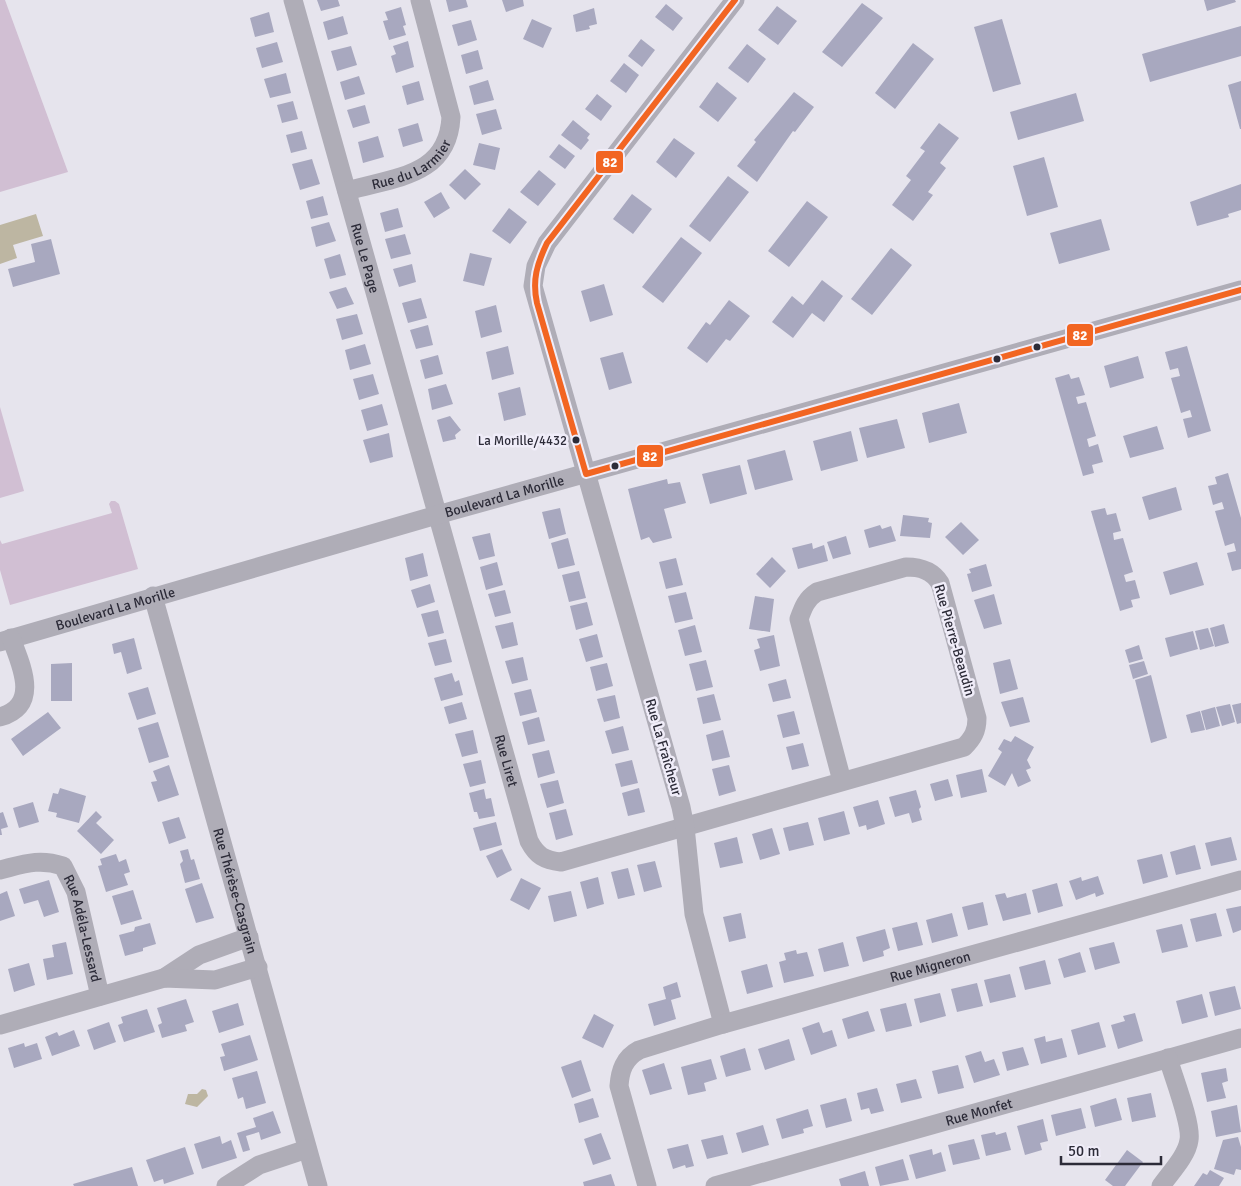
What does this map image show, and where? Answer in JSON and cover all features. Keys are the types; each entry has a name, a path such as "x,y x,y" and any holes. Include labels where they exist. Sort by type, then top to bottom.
{"street":[{"name":"Rue Le Page","path":"293,0 437,515"},
{"name":"Rue du Larmier","path":"347,191 422,169 435,161 445,146 451,132 452,117 420,0"},
{"name":"Rue La Fraîcheur","path":"723,1024 694,914 686,827 533,286 536,266 547,243 735,0"},
{"name":"Boulevard La Morille","path":"6,640 437,515 1241,290"},
{"name":"Rue Liret","path":"437,515 530,841 536,853 547,860 560,862 686,827"},
{"name":"Rue Pierre-Beaudin","path":"686,827 964,747 972,739 977,729 975,708 940,583 936,576 918,567 906,567 817,592 810,596 803,608 799,620 842,781"},
{"name":"Rue Thérèse-Casgrain","path":"153,596 258,967 315,1185"},
{"path":"0,717 16,708 23,698 26,687 6,640"},
{"name":"Rue Adéla-Lessard","path":"0,870 30,862 46,861 63,866 76,892 100,996"},
{"name":"Rue Migneron","path":"647,1186 619,1086 619,1076 624,1063 631,1054 723,1024 1241,880"},
{"path":"0,1025 164,978 199,955 249,937"},
{"path":"164,978 215,980 258,967"},
{"name":"Rue Monfet","path":"715,1186 1241,1038"},
{"path":"1161,1186 1186,1149 1190,1139 1187,1122 1168,1058"},
{"path":"226,1186 259,1165 307,1149"}],"shaded area":[{"path":"0,0 5,0 68,172 0,192"},
{"path":"36,214 43,236 13,245 17,258 0,264 0,225"},
{"path":"0,407 24,491 0,498"},
{"path":"111,501 119,504 138,569 10,605 0,570 0,540 2,544 112,513 109,504"},
{"path":"202,1089 206,1090 208,1096 197,1107 185,1104 188,1094 197,1094"}],"building":[{"path":"317,0 338,0 340,6 321,11"},
{"path":"446,0 466,0 468,7 449,12"},
{"path":"502,0 523,0 524,6 506,12"},
{"path":"1204,0 1235,0 1236,2 1207,11"},
{"path":"862,3 883,18 842,67 822,52"},
{"path":"666,4 683,18 673,31 655,17"},
{"path":"777,6 797,21 778,45 758,30"},
{"path":"401,7 406,25 403,26 406,35 389,40 383,21 388,20 385,12"},
{"path":"594,8 597,24 589,26 590,29 576,32 573,15"},
{"path":"269,12 274,32 255,37 250,18"},
{"path":"343,16 348,34 328,40 323,22"},
{"path":"532,19 552,28 543,48 523,39"},
{"path":"1002,19 1021,84 993,92 974,27"},
{"path":"471,20 477,40 458,46 452,25"},
{"path":"1241,26 1241,56 1150,82 1142,54"},
{"path":"641,39 655,50 642,67 628,56"},
{"path":"408,41 414,67 396,73 391,56 396,54 393,46"},
{"path":"277,42 283,62 262,68 256,48"},
{"path":"913,43 934,59 895,109 875,93"},
{"path":"747,44 766,59 748,83 728,68"},
{"path":"351,46 357,65 337,71 331,51"},
{"path":"478,50 483,69 466,74 461,55"},
{"path":"624,63 639,75 626,93 610,81"},
{"path":"286,73 291,93 270,98 264,79"},
{"path":"359,76 365,94 345,100 340,82"},
{"path":"488,80 494,100 474,105 469,86"},
{"path":"419,81 424,100 407,105 402,86"},
{"path":"1241,81 1241,129 1240,129 1228,85"},
{"path":"717,82 737,98 718,122 699,107"},
{"path":"794,92 814,107 795,132 793,131 757,182 737,166 756,142 754,140"},
{"path":"1076,93 1084,121 1018,140 1010,112"},
{"path":"597,94 612,106 601,121 585,109"},
{"path":"293,101 298,119 282,123 277,105"},
{"path":"365,105 370,123 353,128 347,110"},
{"path":"496,109 502,129 482,135 476,114"},
{"path":"573,120 590,134 587,138 589,140 581,150 561,135"},
{"path":"418,123 423,141 403,147 398,129"},
{"path":"939,123 959,138 940,163 946,168 928,192 933,195 913,221 892,205 911,180 906,176 925,151 920,148"},
{"path":"302,131 307,149 291,153 286,135"},
{"path":"378,136 384,157 363,163 358,142"},
{"path":"674,138 695,153 676,178 656,162"},
{"path":"479,143 500,148 495,170 473,165"},
{"path":"559,144 575,156 565,169 549,157"},
{"path":"1044,157 1058,207 1027,216 1013,166"},
{"path":"312,159 320,184 300,190 292,164"},
{"path":"465,169 481,184 465,200 449,185"},
{"path":"539,170 556,184 538,206 520,192"},
{"path":"728,176 749,192 710,242 689,226"},
{"path":"1241,184 1241,210 1228,214 1229,217 1197,226 1190,202"},
{"path":"441,192 450,208 434,218 424,202"},
{"path":"632,194 652,209 633,234 613,219"},
{"path":"323,196 328,215 311,219 306,201"},
{"path":"807,201 828,217 789,267 768,251"},
{"path":"398,208 403,227 385,232 380,213"},
{"path":"509,208 527,222 510,244 492,231"},
{"path":"1101,219 1110,250 1059,264 1050,233"},
{"path":"329,222 336,241 316,247 311,227"},
{"path":"405,234 411,254 391,259 385,239"},
{"path":"681,237 702,253 663,303 642,287"},
{"path":"51,239 60,274 13,287 8,269 35,262 31,244"},
{"path":"891,248 912,265 872,315 851,299"},
{"path":"470,253 492,258 484,286 463,281"},
{"path":"340,254 346,275 330,279 324,259"},
{"path":"412,264 416,282 399,287 393,269"},
{"path":"822,280 843,296 824,322 812,313 793,338 772,322 792,296 803,305"},
{"path":"604,284 613,315 590,322 581,291"},
{"path":"346,287 354,304 337,309 329,292"},
{"path":"421,298 427,318 408,323 402,303"},
{"path":"729,300 750,316 730,341 726,339 707,363 687,348 706,322 710,325"},
{"path":"496,305 502,332 481,338 475,311"},
{"path":"357,314 363,334 342,340 336,319"},
{"path":"428,325 433,345 416,349 410,330"},
{"path":"365,344 371,364 350,370 345,350"},
{"path":"508,346 514,374 492,380 486,352"},
{"path":"1187,346 1211,431 1188,438 1183,419 1192,417 1190,410 1181,413 1171,378 1180,376 1178,368 1170,370 1165,352"},
{"path":"623,352 632,383 609,390 600,358"},
{"path":"438,355 443,374 425,379 420,360"},
{"path":"1138,356 1144,378 1110,388 1104,366"},
{"path":"373,374 379,394 359,400 353,379"},
{"path":"1069,374 1071,379 1079,377 1085,395 1076,397 1078,404 1086,402 1096,436 1087,439 1089,447 1098,444 1103,462 1092,465 1094,473 1083,476 1055,378"},
{"path":"446,384 453,404 432,410 428,389"},
{"path":"520,387 526,415 504,421 498,393"},
{"path":"959,403 967,433 929,443 922,413"},
{"path":"382,404 388,425 367,431 361,410"},
{"path":"450,416 461,430 455,435 456,439 443,442 437,420"},
{"path":"897,419 905,448 867,458 859,428"},
{"path":"1157,426 1164,449 1130,458 1123,436"},
{"path":"851,431 858,461 821,471 813,441"},
{"path":"389,433 393,457 370,463 363,440"},
{"path":"785,450 793,480 755,490 747,460"},
{"path":"740,465 747,494 710,504 702,474"},
{"path":"1228,473 1241,518 1241,569 1232,571 1227,553 1236,551 1234,543 1225,546 1215,511 1224,509 1222,502 1213,505 1208,486 1217,484 1215,477"},
{"path":"667,479 668,484 680,482 686,503 664,509 672,538 653,543 649,537 641,540 628,489"},
{"path":"1176,487 1182,510 1149,520 1142,497"},
{"path":"560,508 566,534 549,539 542,512"},
{"path":"1105,508 1107,515 1116,513 1121,531 1113,533 1114,540 1123,538 1133,572 1124,575 1126,582 1135,580 1140,598 1131,600 1133,607 1120,611 1091,511"},
{"path":"903,515 929,518 928,522 932,523 930,538 900,536"},
{"path":"961,522 979,540 963,555 945,537"},
{"path":"880,525 882,529 891,526 896,541 869,548 864,530"},
{"path":"490,533 495,556 479,560 472,537"},
{"path":"846,536 851,554 833,559 827,542"},
{"path":"568,538 575,565 558,569 551,543"},
{"path":"812,543 813,549 824,545 828,561 798,569 792,548"},
{"path":"423,553 428,576 410,581 405,558"},
{"path":"772,557 786,571 770,588 756,574"},
{"path":"676,558 683,585 666,589 659,562"},
{"path":"497,562 503,585 486,590 480,567"},
{"path":"1197,562 1204,585 1170,595 1163,572"},
{"path":"986,564 992,586 972,592 967,574 971,573 969,569"},
{"path":"579,571 586,598 569,602 562,575"},
{"path":"430,584 435,602 417,608 411,590"},
{"path":"505,590 511,613 495,617 488,594"},
{"path":"686,592 693,619 675,623 668,596"},
{"path":"994,594 1002,624 984,629 974,600"},
{"path":"755,596 774,599 770,632 749,629"},
{"path":"587,602 593,625 576,630 570,606"},
{"path":"438,610 444,633 428,637 421,614"},
{"path":"513,622 518,645 502,649 495,626"},
{"path":"1224,624 1229,643 1215,647 1210,628"},
{"path":"695,625 702,652 685,656 678,630"},
{"path":"1208,628 1214,646 1200,650 1195,631"},
{"path":"1193,631 1198,649 1170,657 1165,638"},
{"path":"597,634 603,657 586,662 579,639"},
{"path":"774,635 780,666 760,671 754,650 760,648 757,639"},
{"path":"134,638 142,669 127,674 121,652 114,654 112,644"},
{"path":"446,639 452,662 435,666 428,643"},
{"path":"1139,645 1143,659 1129,663 1125,650"},
{"path":"523,657 528,680 512,684 505,661"},
{"path":"1010,659 1018,689 1000,694 993,663"},
{"path":"706,660 713,687 696,691 689,664"},
{"path":"1144,661 1148,674 1133,679 1129,665"},
{"path":"72,663 72,701 51,701 51,664"},
{"path":"607,663 613,686 596,691 590,667"},
{"path":"452,673 455,682 459,680 463,695 441,701 434,678"},
{"path":"1151,675 1167,738 1151,743 1135,680"},
{"path":"786,679 791,698 773,702 768,684"},
{"path":"148,687 156,714 137,720 128,693"},
{"path":"531,689 537,712 520,716 514,693"},
{"path":"714,694 721,720 703,724 697,698"},
{"path":"615,695 620,718 604,722 597,699"},
{"path":"1023,697 1030,722 1010,727 1001,702"},
{"path":"462,702 467,719 449,724 444,707"},
{"path":"1241,703 1241,723 1237,724 1232,705"},
{"path":"1230,704 1235,722 1222,726 1216,707"},
{"path":"1215,707 1220,726 1206,730 1201,711"},
{"path":"794,711 800,734 783,738 777,715"},
{"path":"1200,711 1205,730 1191,733 1186,715"},
{"path":"48,712 61,728 23,756 11,739"},
{"path":"539,717 545,741 528,745 522,722"},
{"path":"158,722 169,757 149,763 138,728"},
{"path":"623,726 629,750 612,754 605,731"},
{"path":"473,730 478,753 462,757 455,734"},
{"path":"723,730 730,757 712,761 706,735"},
{"path":"1015,736 1034,747 1027,760 1031,768 1026,770 1031,781 1018,787 1012,773 1005,786 988,776 1002,752 998,749 1004,739 1011,742"},
{"path":"803,743 809,766 792,770 786,747"},
{"path":"549,750 555,773 538,778 532,754"},
{"path":"481,760 486,783 470,787 463,764"},
{"path":"632,760 638,783 621,787 615,764"},
{"path":"169,765 179,795 158,802 151,782 157,781 153,771"},
{"path":"729,765 736,791 719,796 712,769"},
{"path":"982,769 987,792 961,798 956,775"},
{"path":"948,779 953,796 935,801 930,784"},
{"path":"558,780 564,803 547,808 540,784"},
{"path":"60,788 86,796 79,823 56,817 57,813 48,811 53,793 58,794"},
{"path":"639,788 645,812 628,816 622,793"},
{"path":"484,789 486,799 491,798 495,816 479,819 477,812 474,812 469,793"},
{"path":"916,790 921,807 919,809 922,820 912,823 909,813 895,817 889,797"},
{"path":"878,800 885,824 867,830 866,825 859,827 853,807"},
{"path":"33,802 39,822 19,828 13,808"},
{"path":"566,809 573,835 556,840 549,813"},
{"path":"96,811 102,817 96,823 114,840 101,854 77,831"},
{"path":"844,811 850,834 824,841 818,818"},
{"path":"3,812 8,827 1,829 2,835 0,835 0,813"},
{"path":"179,817 186,838 169,844 162,822"},
{"path":"496,822 502,845 480,851 473,828"},
{"path":"808,822 814,845 789,851 783,828"},
{"path":"772,828 780,854 760,860 752,834"},
{"path":"737,837 743,863 720,868 714,843"},
{"path":"1231,837 1237,860 1211,866 1205,843"},
{"path":"1195,845 1201,869 1176,875 1170,852"},
{"path":"188,849 191,860 194,859 200,879 185,883 180,864 183,861 180,851"},
{"path":"502,849 512,870 497,878 486,856"},
{"path":"116,854 119,862 126,859 130,872 124,874 128,885 106,892 98,866 102,865 100,859"},
{"path":"1162,854 1168,877 1143,884 1137,860"},
{"path":"655,861 662,887 644,892 637,865"},
{"path":"628,868 635,895 618,899 611,872"},
{"path":"1098,876 1104,894 1096,897 1095,893 1076,900 1069,881 1081,877 1082,881"},
{"path":"598,877 604,904 587,909 580,882"},
{"path":"521,878 541,888 529,910 510,900"},
{"path":"49,880 59,912 44,917 38,900 24,904 19,889"},
{"path":"202,883 214,918 196,923 185,889"},
{"path":"1057,883 1063,906 1038,913 1032,890"},
{"path":"133,890 142,919 121,925 112,896"},
{"path":"7,891 15,916 0,921 0,894"},
{"path":"571,891 577,916 554,922 548,896"},
{"path":"1005,893 1007,898 1026,893 1031,914 1003,921 995,895"},
{"path":"983,902 988,925 968,930 962,907"},
{"path":"1241,906 1241,930 1233,933 1226,909"},
{"path":"741,913 746,938 729,942 723,917"},
{"path":"952,913 958,936 932,943 926,920"},
{"path":"1216,913 1222,936 1196,942 1190,919"},
{"path":"917,922 923,945 898,951 892,928"},
{"path":"150,923 156,944 143,948 143,951 125,956 119,935 134,931 135,927"},
{"path":"1182,924 1188,947 1162,953 1156,930"},
{"path":"885,929 890,948 883,951 884,956 863,962 856,937"},
{"path":"66,942 73,974 47,980 43,959 54,957 52,945"},
{"path":"843,942 849,966 824,972 818,949"},
{"path":"1114,942 1120,963 1095,970 1089,948"},
{"path":"796,950 797,954 807,952 814,976 784,983 779,962 786,960 784,953"},
{"path":"1080,952 1086,972 1064,978 1058,959"},
{"path":"1045,960 1051,984 1025,990 1019,967"},
{"path":"29,963 35,985 14,992 8,969"},
{"path":"767,964 773,987 747,994 741,971"},
{"path":"1010,974 1016,997 990,1003 984,980"},
{"path":"677,982 681,997 671,1000 676,1019 654,1026 648,1004 666,999 663,987"},
{"path":"977,983 983,1006 957,1012 951,989"},
{"path":"1235,986 1241,1009 1215,1016 1209,992"},
{"path":"940,993 946,1016 920,1023 914,999"},
{"path":"1202,994 1208,1017 1182,1024 1176,1001"},
{"path":"186,999 194,1022 185,1025 187,1031 162,1038 158,1025 162,1023 157,1008"},
{"path":"238,1003 244,1025 219,1033 212,1011"},
{"path":"906,1003 912,1026 886,1032 880,1009"},
{"path":"147,1009 155,1032 124,1042 118,1025 123,1023 121,1017"},
{"path":"868,1011 875,1031 848,1039 842,1019"},
{"path":"1135,1013 1143,1041 1118,1049 1111,1025 1125,1021 1123,1016"},
{"path":"594,1014 614,1025 603,1048 582,1038"},
{"path":"109,1022 116,1042 94,1050 87,1030"},
{"path":"819,1022 823,1033 832,1030 837,1046 811,1055 802,1028"},
{"path":"1099,1022 1106,1047 1078,1055 1071,1030"},
{"path":"74,1030 80,1046 52,1056 45,1037 57,1032 59,1036"},
{"path":"250,1035 258,1060 224,1071 220,1057 225,1056 221,1044"},
{"path":"1045,1036 1046,1042 1062,1038 1067,1057 1041,1064 1034,1039"},
{"path":"789,1039 795,1060 765,1070 758,1049"},
{"path":"24,1043 25,1047 37,1043 42,1059 14,1068 8,1048"},
{"path":"1023,1047 1029,1065 1007,1071 1002,1052"},
{"path":"745,1048 751,1070 726,1077 720,1056"},
{"path":"981,1051 985,1062 994,1059 1000,1075 974,1083 965,1056"},
{"path":"711,1059 717,1079 704,1083 706,1091 688,1095 681,1067"},
{"path":"581,1060 591,1091 572,1098 561,1067"},
{"path":"664,1063 672,1089 650,1095 642,1070"},
{"path":"958,1065 964,1088 938,1094 932,1071"},
{"path":"1226,1068 1228,1081 1222,1083 1226,1098 1207,1102 1201,1073"},
{"path":"257,1071 266,1103 246,1109 243,1097 238,1099 232,1078"},
{"path":"916,1079 922,1098 901,1103 896,1084"},
{"path":"877,1088 884,1111 871,1114 869,1108 861,1110 857,1093"},
{"path":"1151,1093 1156,1117 1132,1122 1127,1098"},
{"path":"593,1098 599,1117 579,1123 574,1104"},
{"path":"846,1098 852,1121 826,1128 820,1105"},
{"path":"1116,1098 1122,1120 1095,1127 1090,1106"},
{"path":"1237,1105 1241,1132 1216,1137 1211,1111"},
{"path":"1081,1108 1086,1128 1056,1136 1051,1115"},
{"path":"808,1109 813,1126 803,1129 804,1133 782,1139 776,1119"},
{"path":"273,1111 281,1133 261,1140 259,1132 246,1136 250,1150 243,1152 237,1133 256,1127 253,1118"},
{"path":"1043,1119 1048,1141 1040,1143 1042,1150 1025,1155 1017,1126"},
{"path":"763,1125 769,1145 742,1153 736,1133"},
{"path":"995,1132 996,1135 1006,1132 1011,1150 986,1156 981,1135"},
{"path":"601,1133 611,1159 593,1165 584,1139"},
{"path":"723,1135 728,1154 707,1159 701,1140"},
{"path":"220,1136 222,1144 231,1140 237,1158 202,1169 194,1144"},
{"path":"1238,1137 1241,1147 1241,1170 1236,1169 1234,1175 1214,1169 1223,1140"},
{"path":"974,1139 980,1159 953,1165 948,1145"},
{"path":"688,1144 694,1166 686,1168 685,1165 673,1169 667,1149"},
{"path":"185,1147 194,1174 164,1184 163,1179 154,1182 146,1160"},
{"path":"932,1149 933,1155 941,1152 946,1171 916,1179 909,1155"},
{"path":"1127,1150 1143,1162 1125,1186 1113,1186 1105,1180"},
{"path":"903,1159 909,1180 880,1186 875,1167"},
{"path":"132,1167 138,1186 74,1186 73,1184"},
{"path":"1210,1170 1224,1178 1219,1186 1194,1186 1203,1173 1207,1175"},
{"path":"865,1171 869,1186 841,1186 839,1179"},
{"path":"611,1174 615,1186 584,1186 583,1182"}],"transit line":[{"name":"82","path":"735,0 547,243 538,265 535,279 537,303 586,474 1241,290"}],"place":[{"name":"La Morille/4432","path":"576,440"}]}
